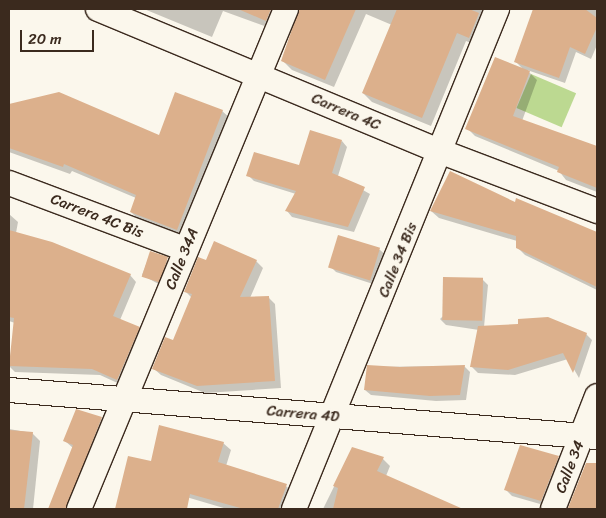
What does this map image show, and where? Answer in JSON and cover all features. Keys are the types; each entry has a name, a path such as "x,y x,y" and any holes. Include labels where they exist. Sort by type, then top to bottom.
{"street":[{"name":"Carrera 4C","path":"98,9 442,152 597,211"},
{"name":"Calle 34A","path":"79,509 126,400 185,249 286,9"},
{"name":"Calle 34 Bis","path":"294,509 334,417 498,9"},
{"name":"Carrera 4C Bis","path":"9,183 185,249"},
{"name":"Carrera 4D","path":"9,390 589,436"},
{"name":"Calle 34","path":"553,509 589,436 597,396"}],"green space":[{"path":"531,74 576,93 562,127 517,108"}],"building":[{"path":"238,9 271,9 266,21"},
{"path":"299,9 356,9 325,80 281,61"},
{"path":"397,9 469,9 479,13 469,38 457,33 422,118 362,93"},
{"path":"533,9 585,9 597,18 597,27 585,54 570,47 559,78 514,62"},
{"path":"495,57 530,71 513,116 597,146 597,188 557,172 559,167 465,129"},
{"path":"59,92 159,135 175,92 223,110 177,230 130,212 136,195 64,164 63,167 9,148 9,104"},
{"path":"310,130 342,140 332,173 365,187 348,227 285,211 296,191 246,176 254,152 299,165"},
{"path":"450,171 515,202 516,198 597,232 597,287 516,248 516,236 430,211"},
{"path":"9,230 52,242 131,274 113,316 140,327 117,380 92,369 9,366 14,318 9,317"},
{"path":"338,235 380,248 370,280 328,268"},
{"path":"214,241 257,260 240,297 269,296 275,381 197,386 152,369 165,337 173,340 192,294 184,292 198,257 206,260"},
{"path":"150,251 168,257 160,283 142,277"},
{"path":"443,277 483,278 482,321 442,320"},
{"path":"548,317 587,333 573,373 563,353 508,370 470,367 478,326 518,324 518,319"},
{"path":"367,365 400,367 465,365 460,395 430,396 364,390"},
{"path":"76,409 102,417 66,509 48,509 73,445 63,441"},
{"path":"159,425 224,442 218,462 287,484 278,509 244,509 190,494 187,509 115,509 128,456 151,461"},
{"path":"9,430 33,432 24,509 9,509"},
{"path":"520,445 559,456 541,501 504,490"},
{"path":"352,447 384,457 377,471 463,509 333,509 338,488 333,486"},
{"path":"586,463 597,463 597,509 568,508"}]}
